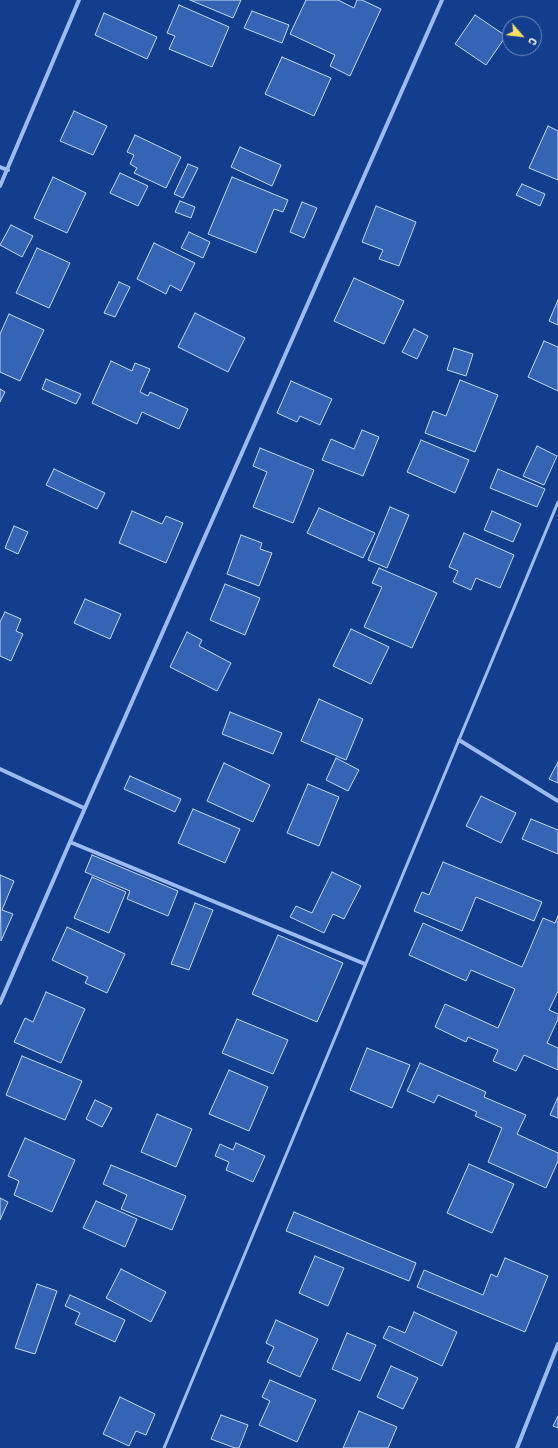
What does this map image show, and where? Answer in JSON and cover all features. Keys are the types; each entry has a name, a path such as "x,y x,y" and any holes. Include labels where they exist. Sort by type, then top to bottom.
{"street":[{"path":"0,186 79,0"},
{"path":"0,1003 84,808 442,0"},
{"path":"0,167 8,170"},
{"path":"459,740 558,801"},
{"path":"0,769 84,808"},
{"path":"70,842 365,964"},
{"path":"517,1448 558,1344"}],"lane":[{"path":"164,1448 558,502"}],"building":[{"path":"190,0 241,0 233,18"},
{"path":"306,0 338,0 354,8 357,0 362,0 381,9 350,76 330,66 335,55 290,34"},
{"path":"179,5 229,27 212,67 169,49 175,36 167,33"},
{"path":"252,11 289,25 282,43 244,28"},
{"path":"104,13 157,37 147,59 95,35"},
{"path":"475,15 502,33 502,42 486,65 455,44"},
{"path":"282,57 331,78 314,116 265,94"},
{"path":"74,111 107,126 93,155 60,141"},
{"path":"548,126 558,131 558,180 529,168"},
{"path":"135,135 181,157 166,188 134,173 137,168 130,164 134,155 127,152"},
{"path":"240,147 281,165 272,186 231,167"},
{"path":"188,164 198,168 183,198 174,194"},
{"path":"120,173 148,186 138,206 110,193"},
{"path":"53,177 86,193 67,233 34,218"},
{"path":"232,177 288,200 283,212 274,209 256,253 208,234"},
{"path":"522,184 545,194 540,206 516,195"},
{"path":"180,201 195,207 191,218 175,212"},
{"path":"302,202 317,208 304,238 290,232"},
{"path":"376,206 416,222 399,266 379,259 383,250 362,242"},
{"path":"11,225 33,236 22,257 0,245"},
{"path":"189,232 210,242 203,258 181,248"},
{"path":"154,243 195,263 181,291 170,285 166,294 137,279"},
{"path":"37,248 70,263 49,308 16,293"},
{"path":"354,278 404,301 384,344 334,321"},
{"path":"119,282 130,287 115,317 104,313"},
{"path":"558,300 558,325 549,321"},
{"path":"195,313 245,338 228,372 178,347"},
{"path":"9,314 44,330 20,381 0,372 0,334"},
{"path":"414,329 428,336 417,359 402,352"},
{"path":"544,341 558,347 558,391 528,377"},
{"path":"454,348 473,354 466,376 447,370"},
{"path":"111,361 132,371 135,363 150,369 140,392 148,396 150,392 188,409 179,429 142,412 137,424 92,403"},
{"path":"46,379 81,394 76,404 42,389"},
{"path":"460,380 498,395 475,452 425,433 433,411 446,416"},
{"path":"291,381 332,399 320,425 300,416 297,422 277,413"},
{"path":"0,389 5,392 0,402"},
{"path":"362,430 379,437 363,476 322,460 331,439 354,449"},
{"path":"421,440 469,460 455,493 407,472"},
{"path":"537,446 557,456 544,485 523,476"},
{"path":"260,448 314,470 293,523 253,507 267,472 253,466"},
{"path":"54,469 105,493 97,509 46,485"},
{"path":"498,469 545,489 537,507 490,488"},
{"path":"390,507 409,515 387,568 368,560"},
{"path":"319,508 375,533 363,558 307,533"},
{"path":"132,511 162,524 166,516 183,523 166,563 119,543"},
{"path":"492,511 521,524 513,542 484,530"},
{"path":"14,526 28,532 18,554 5,548"},
{"path":"464,533 514,555 500,588 476,578 471,590 453,582 458,571 449,567"},
{"path":"241,535 262,543 260,549 272,553 259,586 227,574"},
{"path":"379,568 437,593 412,648 364,627 382,587 372,583"},
{"path":"225,584 260,598 245,635 210,620"},
{"path":"85,599 121,614 110,639 74,623"},
{"path":"5,612 21,619 16,631 23,634 11,661 0,656 0,622"},
{"path":"351,629 389,647 371,684 333,666"},
{"path":"187,632 202,640 199,646 231,663 217,691 170,667"},
{"path":"319,699 363,719 346,760 301,741"},
{"path":"230,712 282,733 273,754 222,734"},
{"path":"336,758 359,770 348,791 326,780"},
{"path":"558,762 558,783 549,779"},
{"path":"224,763 270,785 253,822 207,801"},
{"path":"130,776 181,799 175,812 124,789"},
{"path":"308,784 339,797 319,846 287,833"},
{"path":"481,796 516,813 501,843 466,826"},
{"path":"193,809 240,829 225,863 178,843"},
{"path":"531,819 558,830 558,854 522,839"},
{"path":"92,855 178,891 168,916 127,899 130,891 85,872"},
{"path":"443,862 542,902 534,921 476,897 462,931 414,911 422,892 429,895"},
{"path":"332,872 361,886 344,919 333,914 324,933 290,917 296,906 312,913"},
{"path":"0,875 14,881 2,910 13,914 1,941"},
{"path":"92,877 126,892 109,933 74,918"},
{"path":"195,903 213,910 189,970 171,964"},
{"path":"558,916 558,991 549,1010 558,1014 558,1019 547,1043 558,1048 558,1070 524,1055 516,1071 493,1061 498,1050 468,1037 466,1042 435,1027 445,1004 498,1028 515,989 471,970 466,981 409,955 423,923 522,967 543,918 555,923"},
{"path":"67,927 125,954 107,993 85,983 88,977 52,960"},
{"path":"278,935 343,963 317,1022 252,994"},
{"path":"46,992 85,1009 61,1063 14,1042 25,1018 33,1022"},
{"path":"237,1019 288,1040 273,1074 222,1053"},
{"path":"367,1048 410,1065 392,1108 350,1090"},
{"path":"22,1056 82,1081 65,1120 6,1095"},
{"path":"420,1063 486,1092 484,1097 526,1115 517,1134 558,1153 558,1161 546,1188 488,1162 502,1128 475,1116 477,1112 438,1095 434,1103 407,1091"},
{"path":"229,1070 268,1087 249,1131 209,1114"},
{"path":"558,1097 558,1118 550,1115"},
{"path":"95,1100 112,1108 102,1127 86,1119"},
{"path":"157,1114 192,1129 176,1167 141,1152"},
{"path":"25,1138 75,1160 52,1212 14,1195 19,1181 8,1176"},
{"path":"236,1143 265,1156 253,1182 226,1170 229,1162 215,1156 220,1144 233,1150"},
{"path":"469,1164 514,1184 492,1233 447,1213"},
{"path":"111,1165 186,1196 172,1230 121,1209 127,1195 103,1184"},
{"path":"0,1198 8,1202 0,1220"},
{"path":"96,1201 137,1219 125,1247 83,1228"},
{"path":"294,1212 416,1263 409,1281 286,1231"},
{"path":"315,1256 344,1268 328,1306 299,1293"},
{"path":"505,1258 548,1276 525,1332 417,1287 424,1270 483,1295 491,1274 497,1277"},
{"path":"121,1269 166,1292 151,1322 106,1298"},
{"path":"37,1284 57,1291 35,1354 15,1348"},
{"path":"70,1295 125,1320 115,1342 75,1324 80,1313 65,1306"},
{"path":"414,1312 457,1332 442,1366 383,1338 389,1326 405,1333"},
{"path":"276,1320 318,1339 300,1377 267,1362 274,1347 266,1343"},
{"path":"347,1333 376,1345 360,1381 332,1369"},
{"path":"391,1366 418,1378 403,1409 377,1397"},
{"path":"270,1380 316,1400 297,1442 259,1425 270,1401 262,1397"},
{"path":"120,1397 155,1414 146,1435 136,1431 129,1446 103,1434"},
{"path":"359,1411 397,1427 388,1448 343,1448"},
{"path":"221,1415 248,1425 239,1448 235,1448 211,1439"},
{"path":"558,1416 558,1428 553,1426"}]}
